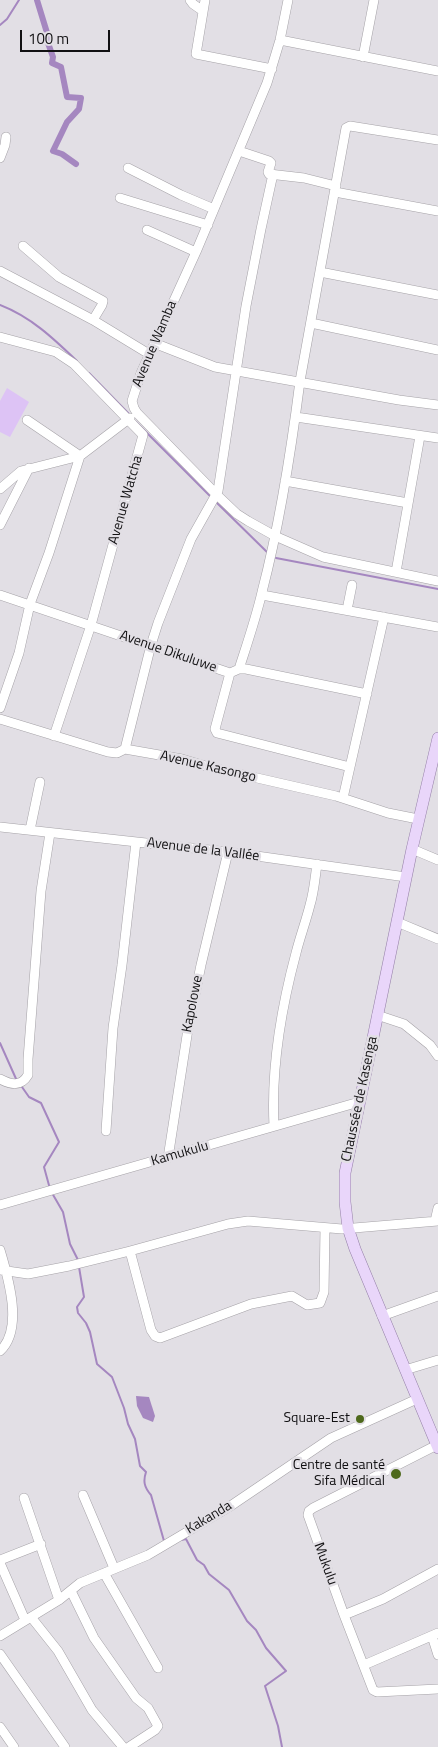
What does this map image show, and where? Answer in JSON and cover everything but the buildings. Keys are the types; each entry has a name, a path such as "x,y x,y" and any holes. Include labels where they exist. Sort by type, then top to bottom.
{"main road":[{"name":"Chaussée de Kasenga","path":"437,1447 382,1316 348,1228 344,1182 418,819 435,766 438,738"}],"street":[{"path":"190,0 203,10"},
{"path":"205,0 196,54 272,69"},
{"name":"Avenue Wamba","path":"137,413 133,406 133,395 149,354 208,225 272,69 288,0"},
{"path":"363,57 374,0"},
{"path":"280,40 438,70"},
{"path":"367,694 239,669 262,594 276,536 300,381 346,130 349,126 438,140"},
{"path":"0,158 6,136"},
{"path":"239,151 269,160 271,163 268,173 304,178 336,189 438,211"},
{"path":"128,168 181,195 214,209"},
{"path":"125,750 151,646 191,539 215,498 221,480 252,273 274,174"},
{"path":"120,198 208,225"},
{"path":"147,230 196,252"},
{"path":"22,246 55,274 103,301 92,320"},
{"path":"0,271 92,320 149,354"},
{"path":"320,272 438,295"},
{"path":"311,323 438,350"},
{"name":"Avenue Watcha","path":"0,337 56,352 63,356 74,364 127,420 142,432 144,437 91,625 54,736"},
{"path":"154,344 202,363 236,371 438,405"},
{"path":"0,489 21,471 80,456 137,413 215,498 242,518 323,557 438,581"},
{"path":"296,416 438,438"},
{"path":"27,420 80,456"},
{"path":"396,572 420,436"},
{"path":"0,708 19,653 30,604 49,553 80,456"},
{"path":"0,525 29,468"},
{"path":"285,481 408,503"},
{"path":"347,610 352,585"},
{"path":"262,594 438,627"},
{"name":"Avenue Dikuluwe","path":"0,595 230,674 239,669"},
{"path":"343,798 384,617"},
{"path":"230,674 216,732 350,767"},
{"name":"Avenue Kasongo","path":"0,719 108,752 117,753 125,750 182,759 343,798 388,813 418,819"},
{"path":"30,830 40,782"},
{"name":"Avenue de la Vallée","path":"0,827 228,852 406,877"},
{"path":"0,1079 14,1084 25,1080 28,1075 41,891 50,833"},
{"path":"106,1130 113,1028 136,842"},
{"path":"412,849 438,860"},
{"name":"Kapolowe","path":"168,1158 190,1020 228,852"},
{"path":"274,1126 273,1104 278,1042 296,952 310,905 317,864"},
{"path":"397,922 438,939"},
{"path":"377,1015 404,1024 430,1045 438,1056"},
{"name":"Kamukulu","path":"0,1205 360,1102"},
{"path":"3,1271 28,1274 130,1251 228,1224 248,1221 325,1228 348,1228 436,1221 438,1208"},
{"path":"130,1251 151,1330 160,1338 268,1300 292,1296 307,1305 320,1303 324,1292 325,1228"},
{"path":"0,1250 3,1271 12,1301 12,1321 9,1339 0,1351"},
{"path":"382,1316 438,1296"},
{"path":"405,1370 438,1360"},
{"name":"Kakanda","path":"0,1636 59,1600 80,1583 148,1555 229,1507 331,1438 417,1399"},
{"name":"Mukulu","path":"437,1447 309,1511 308,1515 373,1690 376,1692 438,1689"},
{"path":"83,1495 114,1568"},
{"path":"24,1498 59,1600"},
{"path":"41,1544 0,1562 28,1619 60,1655 92,1710 123,1747"},
{"path":"344,1615 377,1602 438,1569"},
{"path":"104,1573 158,1668"},
{"path":"71,1591 94,1638 136,1698 148,1708 158,1726 129,1747"},
{"path":"364,1665 435,1635 438,1655"},
{"path":"0,1654 65,1747"},
{"path":"0,1727 3,1738 14,1747"}],"shaded area":[{"path":"7,388 29,402 10,437 0,432 0,401"},
{"path":"136,1396 149,1397 155,1416 153,1422 143,1418 137,1406"}],"waterway":[{"path":"0,25 7,19 19,0"},
{"path":"37,0 48,36 48,43 53,57 52,63 61,67 67,97 81,98 79,109 67,122 53,151 62,154 76,164"},
{"path":"0,305 32,322 77,361"},
{"path":"89,373 129,414"},
{"path":"136,422 211,497"},
{"path":"216,502 268,553"},
{"path":"276,558 438,589"},
{"path":"0,1043 17,1081"},
{"path":"22,1087 29,1097 41,1103 59,1142 44,1167 50,1189"},
{"path":"52,1193 63,1212 70,1244 78,1260"},
{"path":"79,1267 84,1297 77,1307 78,1313 90,1332 97,1364 112,1377 124,1408 128,1424 135,1439 140,1466 146,1472 145,1484 151,1495 164,1541"},
{"path":"181,1540 186,1539 197,1560 204,1565 209,1574 229,1590 247,1621 256,1630 266,1648 286,1671 265,1686 278,1726 282,1747"}],"place":[{"name":"Square-Est","path":"360,1419"},
{"name":"Centre de santé Sifa Médical","path":"396,1474"}]}
